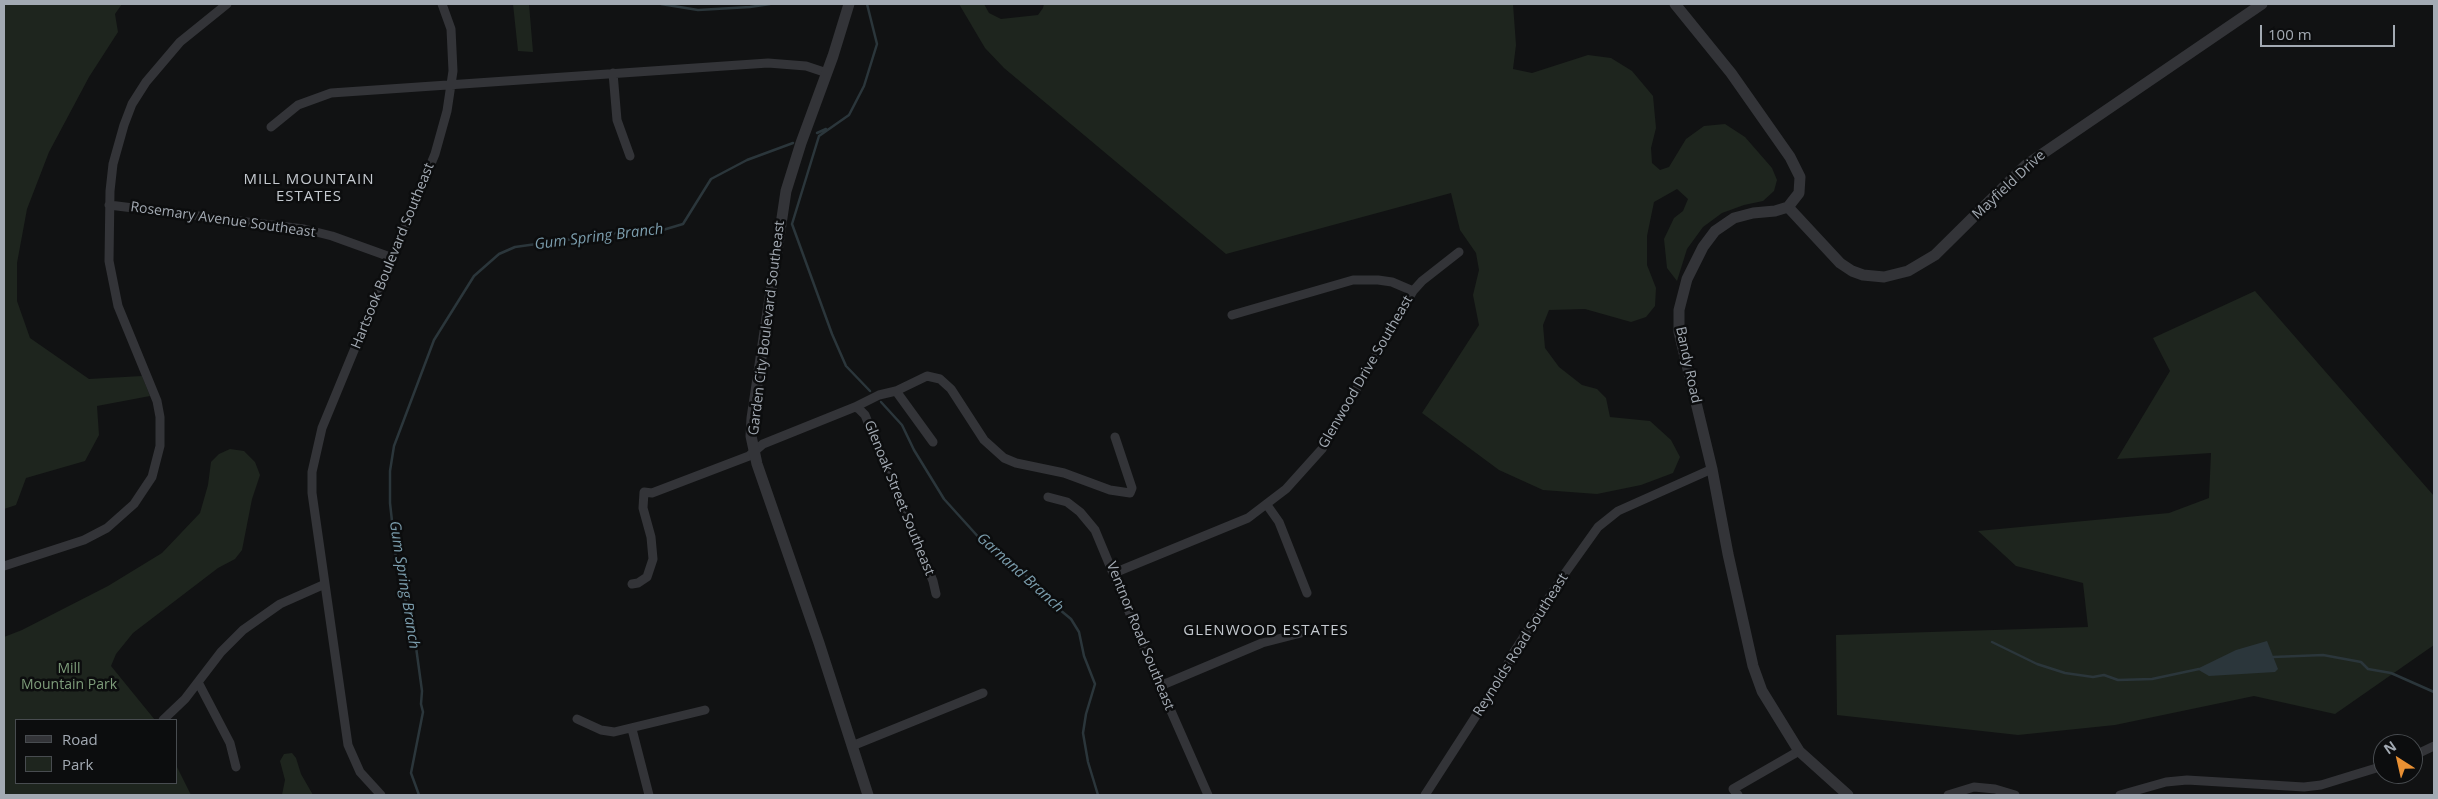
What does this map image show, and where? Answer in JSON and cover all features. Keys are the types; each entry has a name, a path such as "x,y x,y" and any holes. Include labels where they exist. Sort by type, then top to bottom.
{"street":[{"path":"4,566 84,540 107,528 134,504 154,471 160,446 160,417 152,386 126,328 112,284 109,261 109,205 117,147 132,104 146,82 168,55 227,4"},
{"name":"Hartsook Boulevard Southeast","path":"381,795 360,772 348,745 312,493 313,458 322,428 394,258 435,154 447,111 453,71 451,29 442,4"},
{"name":"Garden City Boulevard Southeast","path":"849,4 795,161 782,211 765,340 752,418 753,451 819,643 868,795"},
{"path":"1675,4 1731,73 1756,112 1790,156 1798,173 1800,186 1796,200 1788,207"},
{"name":"Mayfield Drive","path":"1788,207 1840,263 1852,272 1863,275 1884,276 1908,271 1935,255 2026,165 2262,4"},
{"path":"271,127 298,105 331,92 792,63 826,73"},
{"path":"613,73 617,120 620,134 630,156"},
{"name":"Rosemary Avenue Southeast","path":"109,205 304,229 332,236 394,258"},
{"name":"Bandy Road","path":"1788,207 1775,212 1744,214 1723,224 1703,247 1694,263 1681,300 1678,321 1683,352 1712,469 1728,554 1753,666 1762,691 1799,751 1848,795"},
{"name":"Glenwood Drive Southeast","path":"1114,574 1248,518 1268,505 1304,472 1322,449 1413,291 1422,281 1459,252"},
{"path":"1232,315 1264,304 1353,280 1392,282 1413,291"},
{"path":"632,584 648,577 652,559 651,537 642,508 644,492 652,492 749,456 762,444 855,407 879,395 896,391 927,376 940,379 959,400 984,440 1004,458 1016,463 1064,473 1110,490 1130,493 1132,488 1115,437"},
{"path":"896,391 933,442"},
{"name":"Glenoak Street Southeast","path":"855,407 863,412 865,416 933,581 936,594"},
{"name":"Reynolds Road Southeast","path":"1425,795 1504,674 1512,655 1563,576 1598,527 1618,511 1712,469"},
{"name":"Ventnor Road Southeast","path":"1048,497 1067,502 1088,520 1095,530 1208,795"},
{"path":"1268,505 1279,522 1307,593"},
{"path":"164,719 198,682 221,652 255,621 280,604 325,584"},
{"path":"1160,686 1262,643 1301,633"},
{"path":"198,682 230,743 236,767"},
{"path":"852,746 983,693"},
{"path":"577,719 601,730 614,732 705,710"},
{"path":"632,729 649,795"},
{"path":"1738,795 1734,789 1799,751"},
{"path":"2120,795 2166,782 2187,780 2304,787 2322,785 2373,769"},
{"path":"1948,795 1974,787 1995,789 2015,795"}],"green space":[{"path":"4,4 122,4 115,14 118,32 89,77 49,152 27,209 17,263 17,301 30,338 89,379 142,376 150,396 97,406 99,435 85,461 26,478 16,505 4,509"},
{"path":"513,4 529,4 533,52 518,51"},
{"path":"959,4 984,4 989,13 1001,19 1038,15 1044,4 1513,4 1516,45 1513,69 1532,73 1588,55 1611,58 1632,71 1653,96 1656,128 1651,148 1652,163 1660,170 1669,167 1686,139 1704,126 1725,124 1745,137 1772,168 1777,180 1774,191 1763,201 1722,213 1703,227 1687,249 1677,281 1667,268 1664,239 1674,218 1683,211 1688,199 1677,189 1654,202 1647,236 1647,265 1656,288 1655,306 1646,317 1631,322 1585,309 1549,310 1543,325 1545,348 1559,367 1582,385 1597,389 1606,398 1610,417 1650,421 1671,440 1680,457 1673,473 1641,485 1597,494 1543,490 1499,470 1422,413 1479,325 1473,295 1479,270 1476,253 1460,230 1451,193 1226,254 1004,68 985,48"},
{"path":"2255,291 2434,496 2434,645 2335,714 2254,696 2115,725 2018,735 1837,715 1836,635 2088,627 2083,583 2016,566 1978,531 2169,513 2209,498 2211,453 2117,459 2170,371 2153,338"},
{"name":"Mill Mountain Park","path":"230,449 244,451 255,462 260,475 252,499 242,550 235,559 218,568 133,633 116,654 111,666 154,719 15,719 15,784 178,784 178,769 191,795 4,795 4,637 22,630 108,586 162,553 200,513 208,485 211,462 219,454"},
{"path":"292,753 313,795 282,795 285,780 280,761 284,754"}],"shaded area":[{"path":"2267,641 2278,669 2275,672 2209,676 2197,669 2236,650"}],"waterway":[{"path":"661,4 698,10 770,4"},
{"name":"Garnand Branch","path":"867,4 877,44 864,86 849,115 819,136 792,224 832,334 846,366 870,391"},
{"name":"Gum Spring Branch","path":"817,133 826,129"},
{"name":"Gum Spring Branch","path":"419,795 411,773 423,712 421,704 422,691 416,647 396,557 390,503 390,471 394,446 434,340 474,276 499,254 515,247 630,231 656,232 683,224 711,179 747,160 793,143"},
{"name":"Garnand Branch","path":"881,402 902,425 914,450 944,499 982,541 1024,573 1042,595 1071,619 1079,632 1084,656 1095,684 1086,714 1083,733 1088,762 1098,795"},
{"path":"1992,642 2037,664 2065,673 2093,677 2104,675 2118,680 2152,679 2199,669"},
{"path":"2273,657 2323,655 2361,662 2368,669 2391,673 2434,692"}],"district":[{"name":"MILL MOUNTAIN ESTATES","path":"309,188"},
{"name":"GLENWOOD ESTATES","path":"1266,631"}]}
